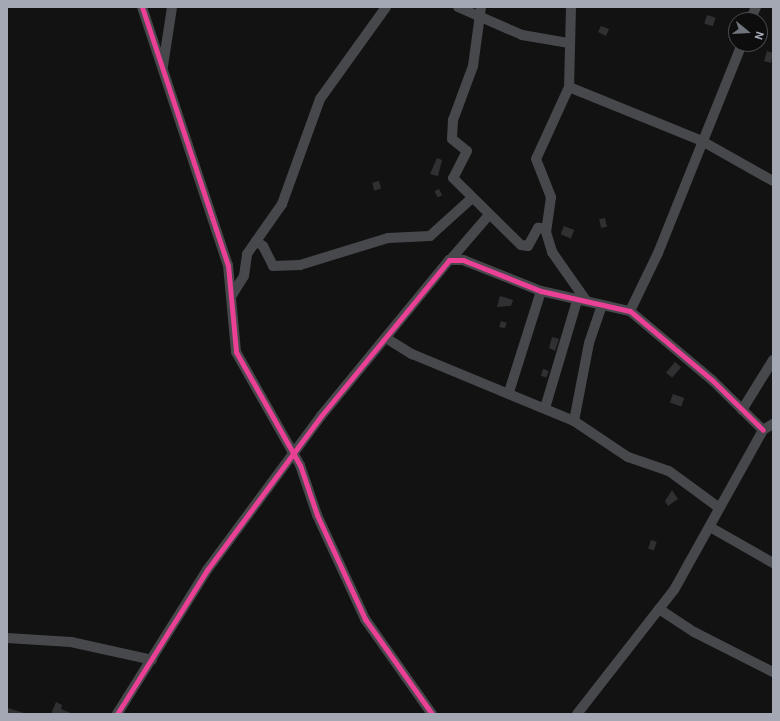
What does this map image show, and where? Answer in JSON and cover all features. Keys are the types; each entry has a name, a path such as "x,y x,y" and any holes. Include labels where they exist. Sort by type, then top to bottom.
{"street":[{"path":"142,7 212,211 232,295 236,352 293,454 365,619 432,714"},
{"path":"162,68 172,7"},
{"path":"232,295 244,276 247,254 282,204 301,141 320,99 386,7"},
{"path":"458,7 479,18 522,35 569,43"},
{"path":"481,7 473,66 451,136 466,148 453,178 489,215 525,247 536,229 546,228"},
{"path":"572,7 569,43 569,87 536,159 551,197 546,228 554,257 581,298"},
{"path":"630,311 658,253 739,52"},
{"path":"569,87 702,141 773,180"},
{"path":"256,241 263,246 273,266 300,265 388,238 430,236 472,198"},
{"path":"117,714 152,660 206,570 293,454 386,338 489,215"},
{"path":"451,259 472,262 541,291 581,298 602,305 630,311 763,430"},
{"path":"509,392 541,291"},
{"path":"545,408 581,298"},
{"path":"574,421 589,343 602,305"},
{"path":"386,338 424,359 509,392 574,421 628,457 669,471 718,507"},
{"path":"742,410 773,360"},
{"path":"577,714 660,609 710,527 718,507 742,472 763,430 773,424"},
{"path":"710,527 773,562"},
{"path":"660,609 694,632 773,672"},
{"path":"7,638 71,642 152,660"}],"building":[{"path":"707,15 716,18 713,26 704,24"},
{"path":"601,26 609,29 606,36 598,32"},
{"path":"767,52 773,53 771,63 764,61"},
{"path":"437,158 442,160 438,176 430,174"},
{"path":"379,181 381,189 374,190 372,183"},
{"path":"439,189 442,195 438,198 435,191"},
{"path":"605,218 607,227 601,228 599,219"},
{"path":"564,226 574,230 571,238 561,234"},
{"path":"500,296 513,300 511,306 497,307"},
{"path":"501,321 507,323 505,329 499,327"},
{"path":"552,337 559,339 555,351 549,348"},
{"path":"675,362 681,367 672,378 666,373"},
{"path":"543,369 549,371 547,378 541,376"},
{"path":"673,394 684,398 681,407 670,402"},
{"path":"672,490 678,499 668,506 665,501"},
{"path":"651,540 657,542 654,550 648,549"},
{"path":"56,702 62,705 61,709 73,714 51,714"},
{"path":"8,708 24,713 24,714 7,714"}],"cycle path":[{"path":"142,7 228,265 236,352 300,465 317,515 365,619 432,714"},
{"path":"117,714 207,570 321,416 449,260 463,260 541,291 630,311 712,380 763,430"}]}
